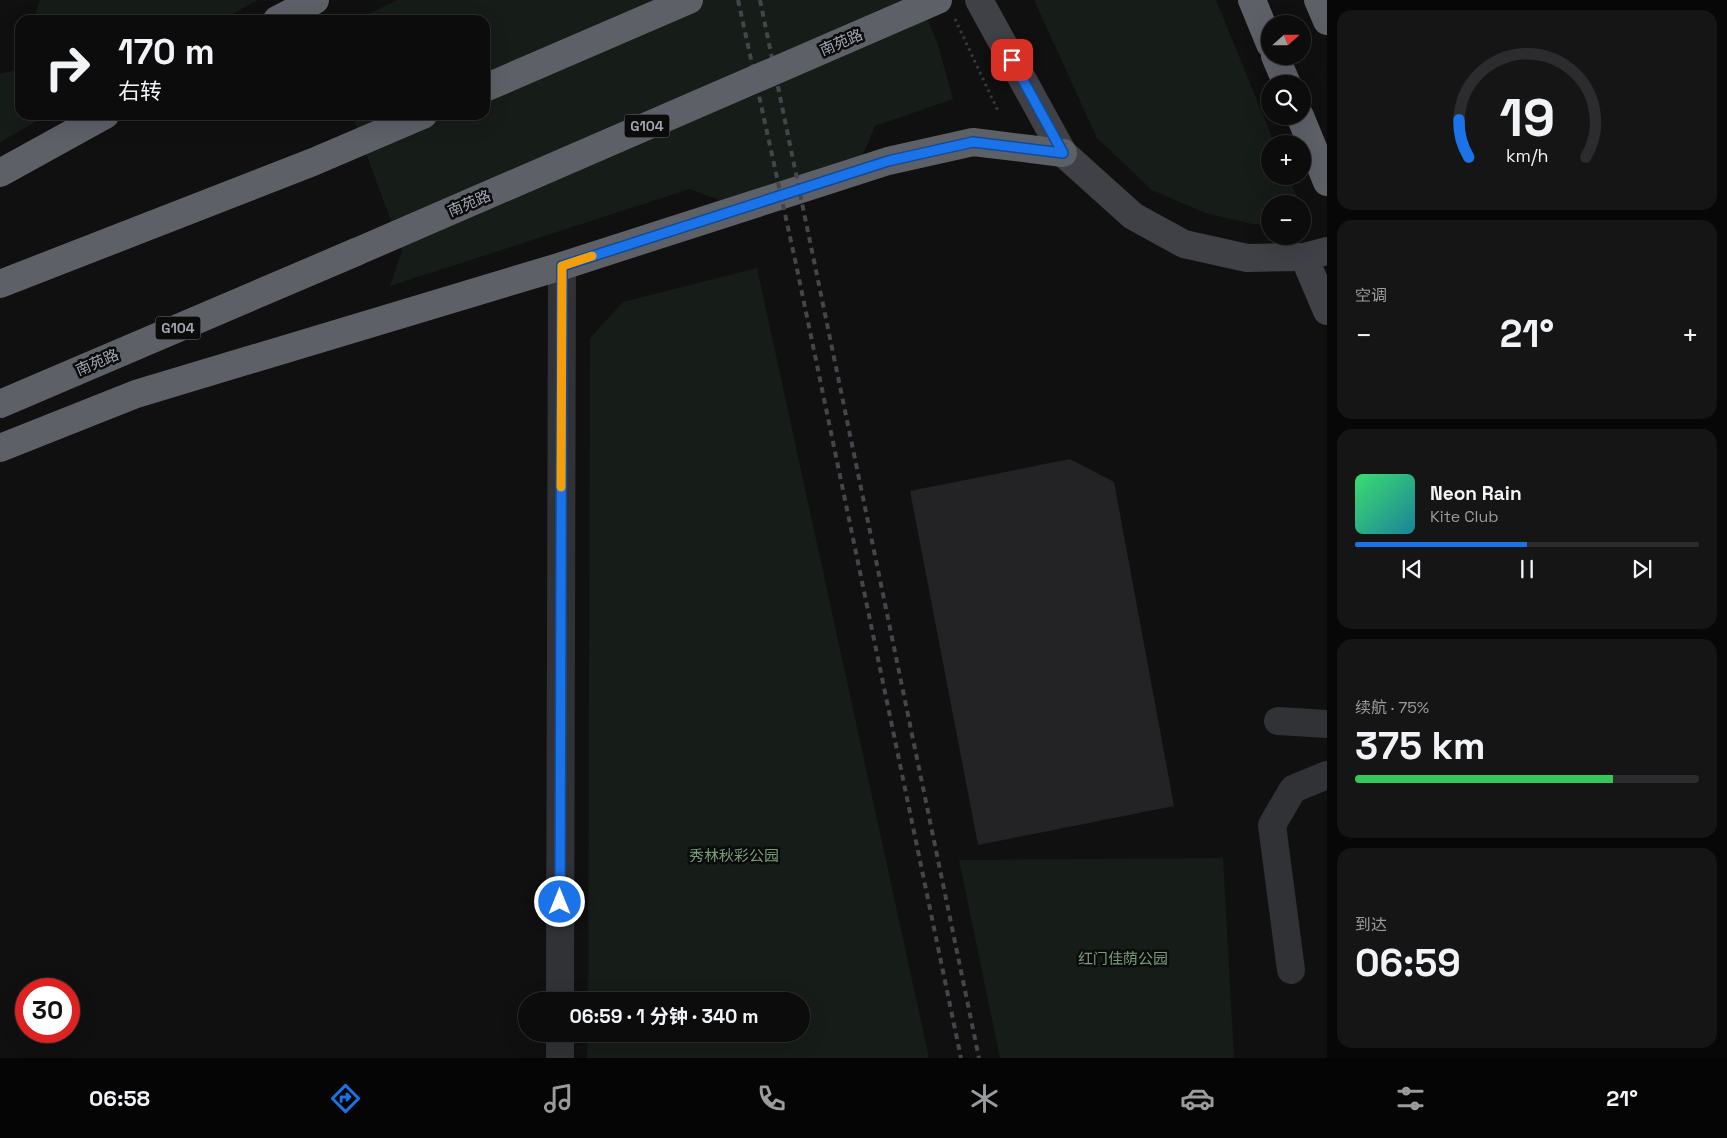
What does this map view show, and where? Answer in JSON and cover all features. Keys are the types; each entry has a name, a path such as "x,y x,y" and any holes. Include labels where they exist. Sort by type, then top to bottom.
{"highway":[{"path":"286,15 315,0"},
{"path":"490,86 689,0"},
{"path":"1252,0 1261,22"},
{"path":"1318,0 1327,21"},
{"name":"南苑路","path":"0,404 356,252 946,7"},
{"path":"0,173 96,120"},
{"path":"0,284 313,162 411,120"},
{"path":"1304,125 1327,182"},
{"path":"0,448 136,394 562,266 888,161 973,142 1063,153"}],"main road":[{"path":"979,0 1063,153 1133,216 1184,244 1247,258 1316,254 1327,311"}],"street":[{"path":"560,992 562,266"},
{"path":"1278,721 1327,724"},
{"path":"1291,970 1272,825 1293,789 1327,775"},
{"path":"560,1042 560,1058"}],"path":[{"path":"946,7 998,111"}],"green space":[{"path":"40,0 258,0 230,15 35,15"},
{"path":"397,0 920,0 938,45 953,99 875,126 860,161 732,205 690,189 390,286 402,251 354,120 490,120 490,15 367,15"},
{"path":"1034,0 1216,0 1261,110 1261,125 1267,125 1271,135 1261,135 1261,185 1292,185 1296,195 1261,195 1261,224 1205,213 1152,190 1097,138"},
{"path":"15,70 15,120 39,120 0,142 0,74"},
{"name":"秀林秋彩公园","path":"757,268 929,1058 587,1058 588,1042 810,1042 810,992 588,992 590,338 623,302"},
{"name":"红门佳荫公园","path":"1223,858 1234,1058 1000,1058 959,860"}],"building":[{"path":"1070,459 1114,482 1174,806 978,845 910,491"}],"railway":[{"path":"738,0 796,264 961,1058"},
{"path":"760,0 979,1058"}],"slow traffic":[{"path":"561,487 562,266 592,256"}],"route":[{"path":"560,902 562,266 888,161 973,142 1063,153 1012,60"}]}
